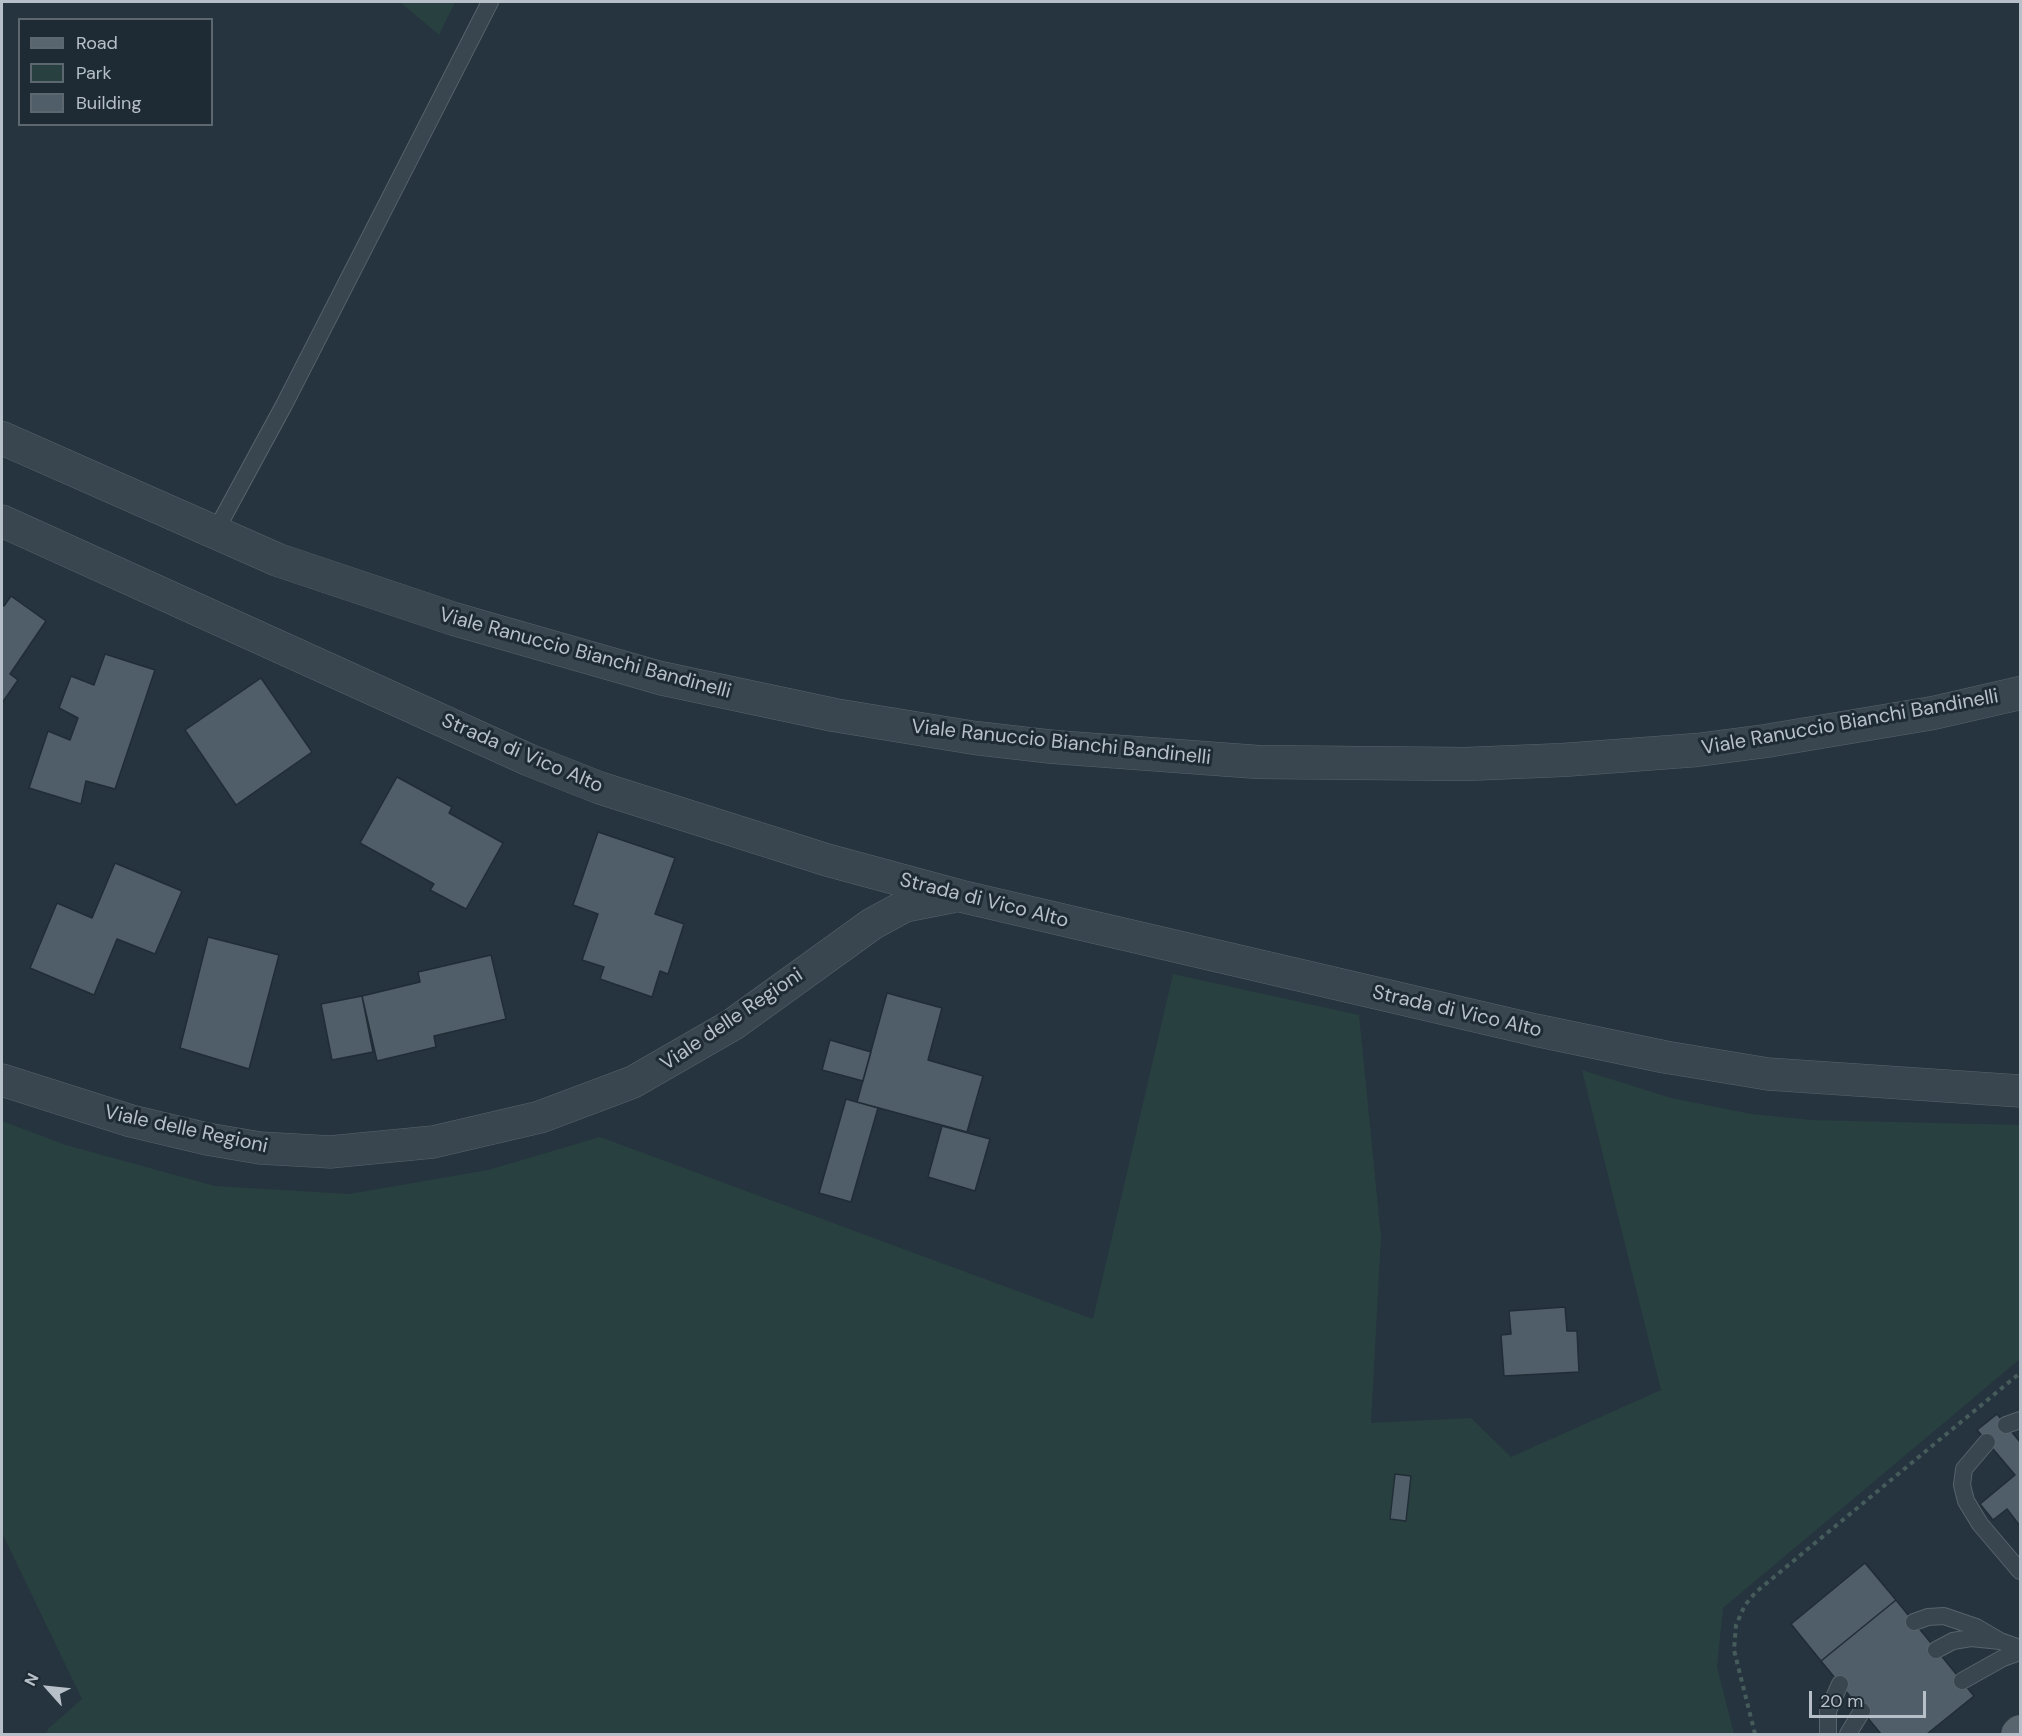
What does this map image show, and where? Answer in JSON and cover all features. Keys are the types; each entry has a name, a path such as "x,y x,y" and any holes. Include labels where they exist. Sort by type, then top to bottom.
{"street":[{"name":"Viale Ranuccio Bianchi Bandinelli","path":"2,438 214,534 278,560 398,602 660,678 834,715 975,738 1054,747 1258,762 1443,764 1563,760 1697,750 1766,741 1933,713 2020,693"},
{"name":"Strada di Vico Alto","path":"2,521 538,764 643,802 826,860 960,896 1523,1027 1688,1061 1779,1075 2020,1091"},
{"name":"Viale delle Regioni","path":"2,1080 131,1121 207,1139 260,1148 330,1152 433,1142 540,1116 633,1082 726,1029 866,928 895,910 918,902 960,896"}],"lane":[{"path":"214,534 284,405 490,2"},
{"path":"1987,1442 1964,1470 1962,1485 1966,1501 1980,1524 2020,1571"},
{"path":"1914,1622 1928,1617 1944,1616 1966,1623 2020,1650"},
{"path":"1936,1650 1953,1641 2000,1641"},
{"path":"1962,1681 2020,1650"},
{"path":"1828,1734 1827,1711 1840,1684"},
{"path":"1848,1734 1862,1711"}],"path":[{"path":"1755,1734 1734,1650 1736,1625 1745,1605 1756,1592 2020,1373"}],"green space":[{"path":"400,2 455,2 439,35"},
{"path":"1173,974 1359,1015 1381,1237 1371,1423 1471,1418 1511,1457 1661,1390 1582,1070 1671,1098 1751,1114 1811,1120 2020,1125 2020,1359 1723,1608 1717,1667 1734,1734 46,1734 49,1728 82,1699 2,1533 2,1121 66,1145 215,1186 349,1194 488,1170 600,1137 1093,1319"}],"building":[{"path":"11,596 46,621 10,674 18,680 2,703 2,604 4,606"},
{"path":"105,654 155,670 115,789 86,781 81,804 29,788 48,731 70,740 78,718 59,708 71,676 94,685"},
{"path":"261,678 312,752 236,805 185,730"},
{"path":"397,777 452,807 449,813 503,843 466,909 430,890 434,884 360,843"},
{"path":"598,832 675,858 655,914 684,924 668,974 660,971 652,997 600,979 604,967 582,960 598,914 573,905"},
{"path":"115,863 182,891 155,954 117,939 94,995 30,968 57,903 92,918"},
{"path":"208,937 279,955 249,1069 180,1048"},
{"path":"491,955 506,1019 434,1036 436,1047 377,1061 362,996 420,982 418,972"},
{"path":"887,993 942,1008 928,1060 983,1076 967,1132 857,1102"},
{"path":"362,996 373,1052 332,1060 321,1004"},
{"path":"830,1040 871,1052 863,1081 822,1070"},
{"path":"846,1099 878,1108 851,1202 819,1193"},
{"path":"942,1126 990,1139 975,1191 928,1177"},
{"path":"1565,1307 1567,1331 1577,1331 1579,1372 1504,1376 1501,1335 1511,1334 1509,1311"},
{"path":"1997,1414 2020,1442 2020,1526 2007,1509 1993,1520 1980,1504 2015,1475 1977,1430"},
{"path":"1395,1474 1411,1476 1406,1521 1390,1519"},
{"path":"1865,1563 1896,1600 1821,1661 1791,1624"},
{"path":"1896,1600 1974,1696 1927,1734 1881,1734 1821,1661"}]}
